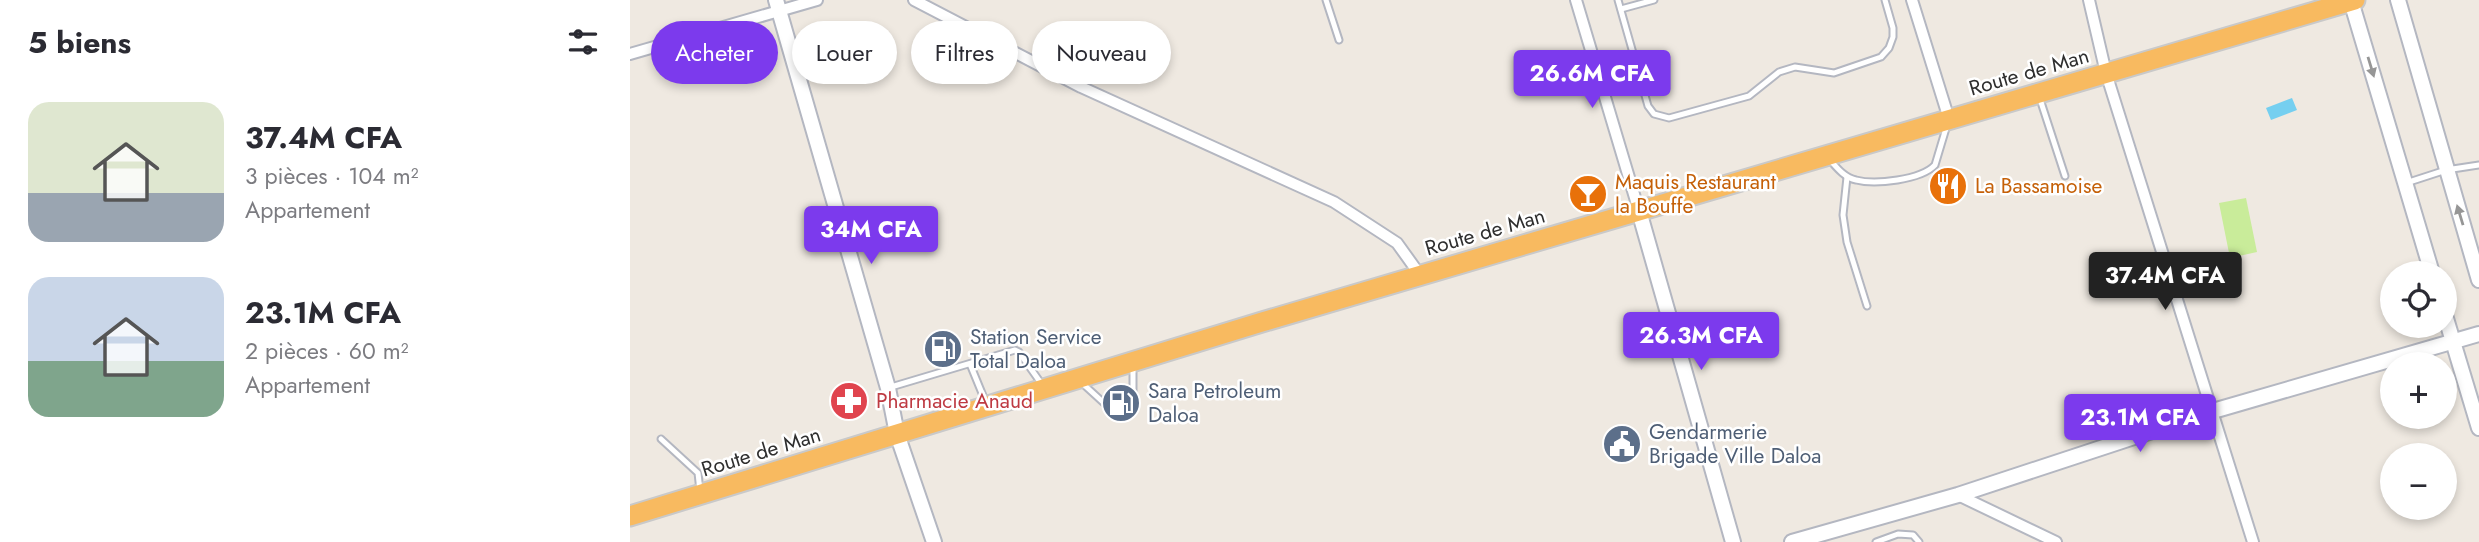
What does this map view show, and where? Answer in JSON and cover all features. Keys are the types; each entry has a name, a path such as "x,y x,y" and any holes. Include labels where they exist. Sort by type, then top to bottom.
{"highway":[{"name":"Route de Man","path":"630,516 1420,275 2352,0"}],"street":[{"path":"630,54 778,6 817,0"},
{"path":"914,0 1081,86 1334,202 1397,243 1420,275"},
{"path":"1576,0 1733,542"},
{"path":"1912,0 1949,119"},
{"path":"2089,0 2097,25 2106,73 2253,542"},
{"path":"2352,0 2429,261"},
{"path":"2398,0 2479,280"},
{"path":"778,6 888,388 897,434 934,542"},
{"path":"1792,542 1958,495 2213,411 2479,334"},
{"path":"2452,338 2479,428"},
{"path":"1958,495 2056,542"}],"lane":[{"path":"1326,0 1339,40"},
{"path":"1618,0 1648,106 1654,114 1669,118 1749,96 1779,72 1795,67 1834,73 1881,57 1889,48 1893,37 1885,0"},
{"path":"1621,9 1654,0"},
{"path":"2038,93 2065,176"},
{"path":"1825,156 1847,177 1856,180 1895,180 1930,169 1935,164 1949,119"},
{"path":"2406,183 2446,170 2479,165"},
{"path":"1847,177 1843,215 1847,242 1867,306"},
{"path":"888,388 1015,350 1045,389"},
{"path":"1077,379 1105,404 1131,397 1133,361"},
{"path":"970,364 987,406"},
{"path":"662,439 698,473 700,495"},
{"path":"1876,542 1898,534 1913,535 1919,542"}],"green space":[{"path":"2246,198 2257,252 2230,258 2219,203"}],"water":[{"path":"2292,98 2297,110 2271,120 2266,108"}],"place":[{"name":"La Bassamoise","path":"1948,186"},
{"name":"Maquis Restaurant la Bouffe","path":"1588,194"},
{"name":"Station Service Total Daloa","path":"943,349"},
{"name":"Pharmacie Anaud","path":"849,401"},
{"name":"Sara Petroleum Daloa","path":"1121,403"},
{"name":"Gendarmerie Brigade Ville Daloa","path":"1622,444"}]}
